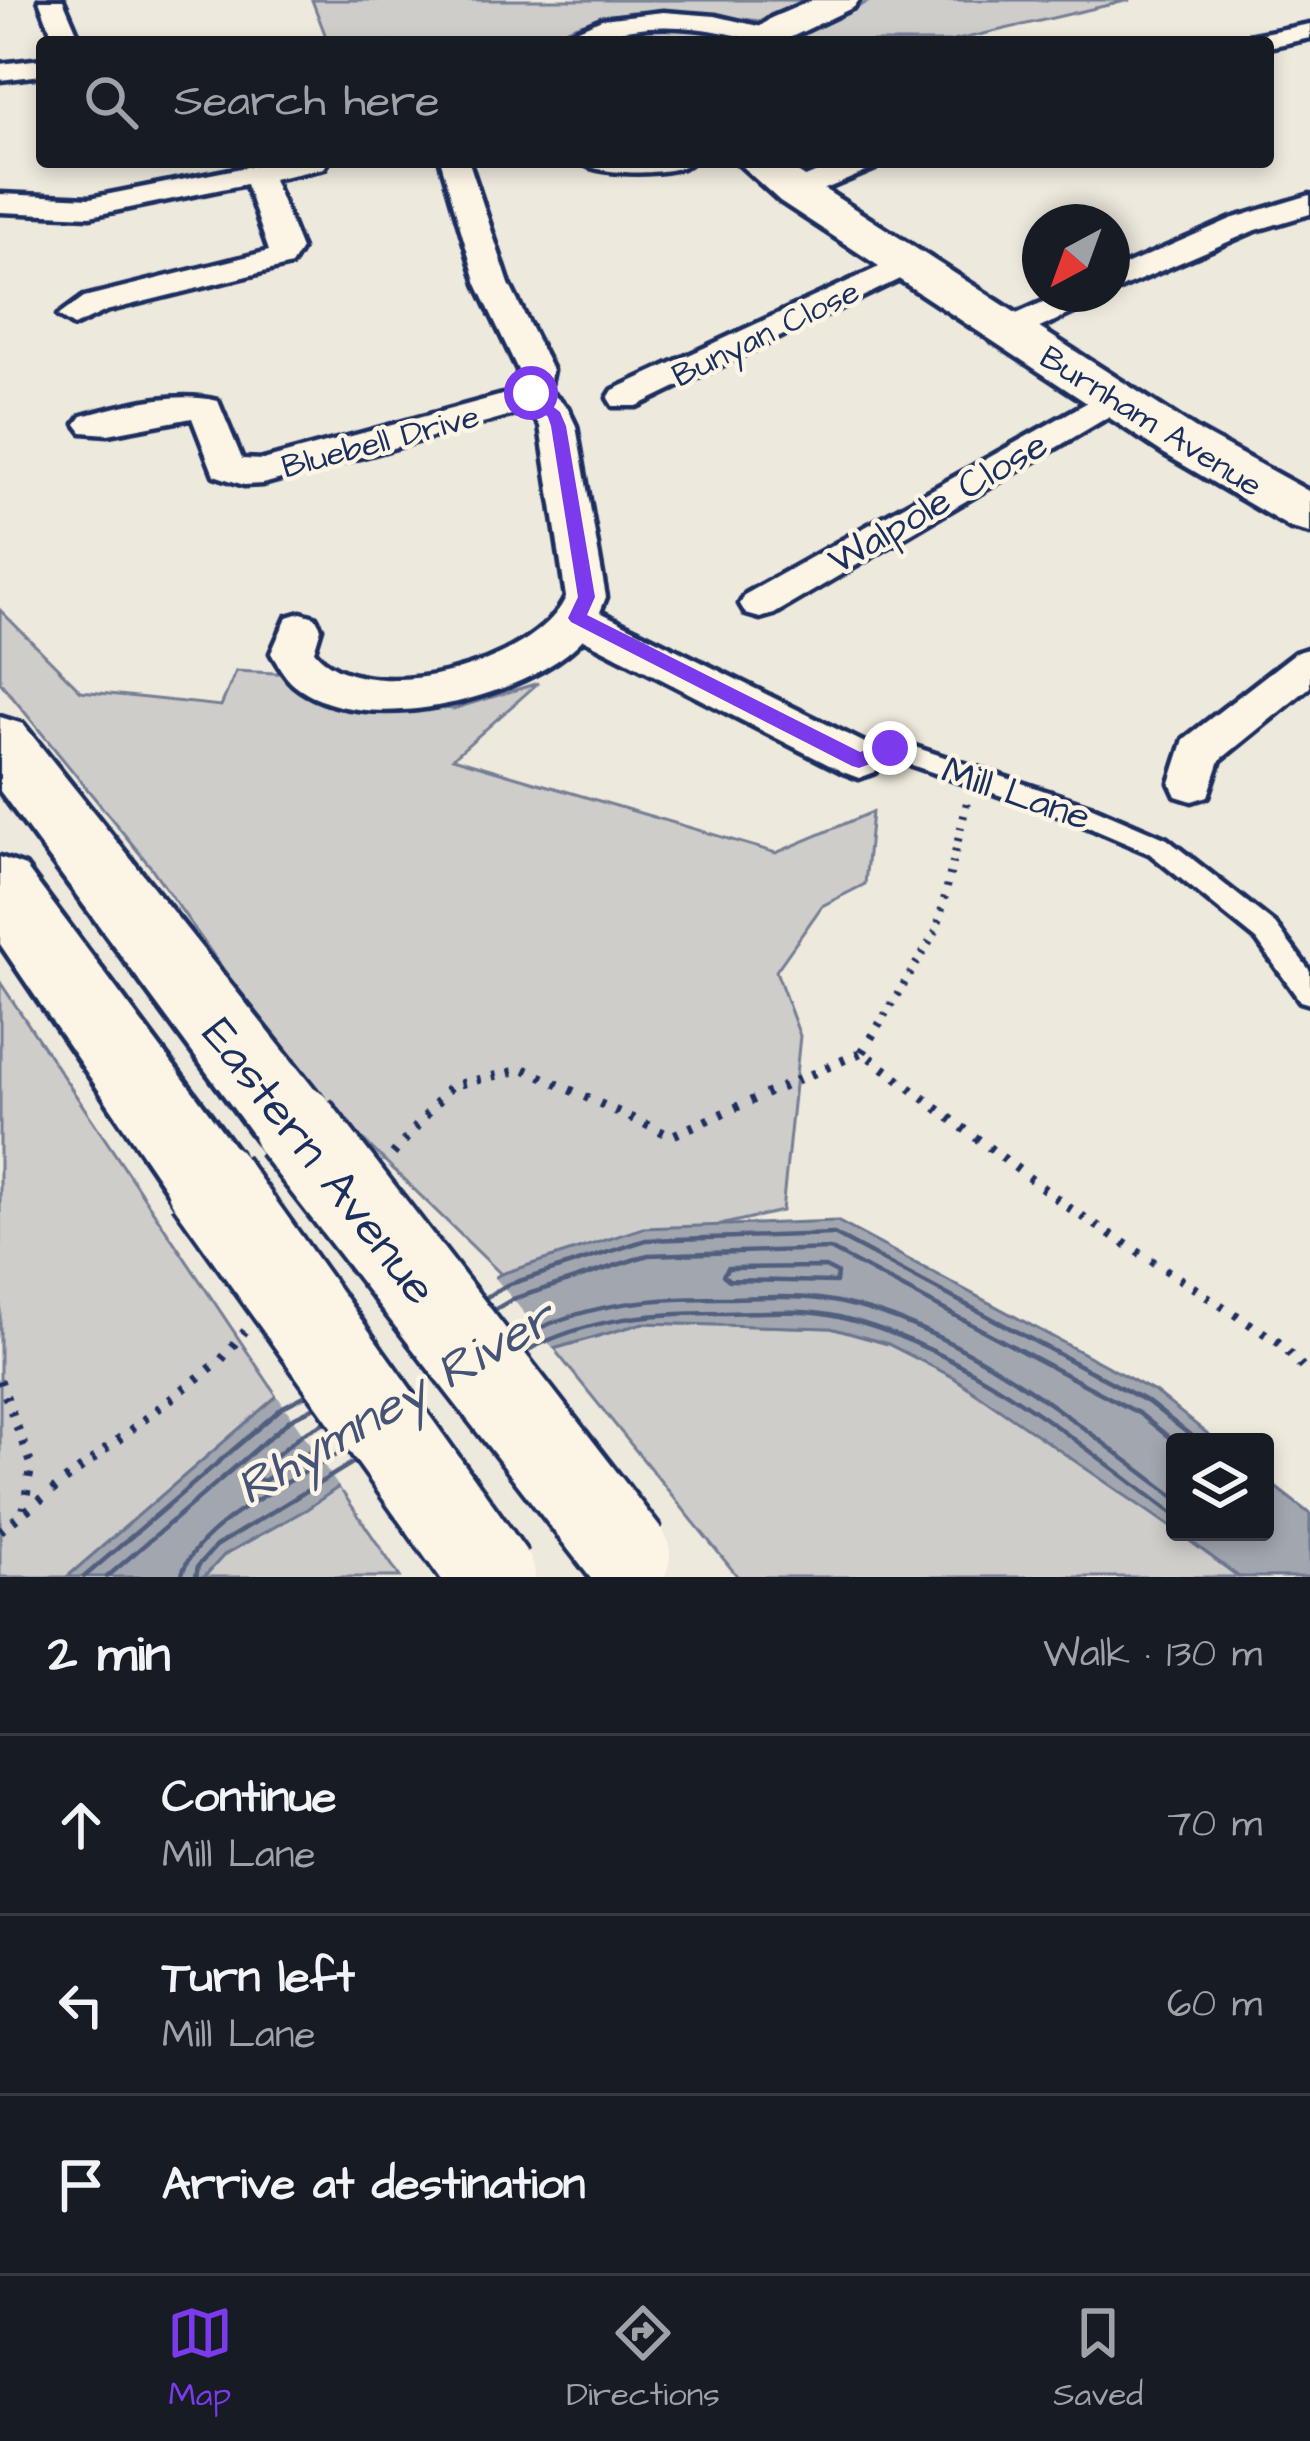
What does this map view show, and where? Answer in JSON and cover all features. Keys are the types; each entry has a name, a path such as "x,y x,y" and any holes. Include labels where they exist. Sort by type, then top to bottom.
{"highway":[{"name":"Eastern Avenue","path":"0,742 636,1566"},
{"path":"0,887 492,1577"}],"street":[{"path":"51,0 66,36"},
{"path":"766,36 842,0"},
{"path":"577,36 610,24 665,19 721,23 757,36"},
{"path":"1274,38 1310,31"},
{"path":"0,72 36,68"},
{"path":"0,203 90,207 288,168"},
{"name":"Bluebell Drive","path":"94,424 116,424 179,407 206,409 227,467 244,473 263,472 505,407 531,393 535,370 493,284 457,168"},
{"name":"Burnham Avenue","path":"765,168 794,192 1113,399 1310,515"},
{"path":"794,192 851,168"},
{"path":"74,316 95,304 280,258 286,249 257,175"},
{"path":"1130,275 1242,225 1310,204"},
{"name":"Bunyan Close","path":"625,398 905,264"},
{"path":"1008,330 1048,312"},
{"path":"301,628 292,652 301,670 325,686 373,694 449,686 511,670 563,637 586,597 558,426 555,415 531,393"},
{"name":"Walpole Close","path":"760,604 1113,399"},
{"name":"Mill Lane","path":"577,618 859,760"},
{"path":"1192,783 1200,751 1310,664"}],"lane":[{"name":"Mill Lane","path":"859,760 890,748 1081,813 1157,846 1266,932 1310,992"}],"path":[{"path":"390,1159 451,1086 524,1069 671,1136 862,1052 937,930 973,776"},
{"path":"862,1052 1067,1207 1281,1344 1310,1376"},
{"path":"0,1531 205,1373 251,1324"},
{"path":"0,1380 31,1465 24,1510"}],"shaded area":[{"path":"312,0 811,0 761,21 671,11 630,12 550,36 326,36"},
{"path":"872,0 1130,0 975,36 797,36"},
{"path":"673,27 726,36 607,36"},
{"path":"0,610 81,691 221,706 236,671 294,674 343,698 453,709 538,683 453,758 776,853 872,812 865,884 822,906 776,971 800,1036 782,1211 501,1274 301,1079 150,866 0,682"},
{"path":"0,982 277,1396 67,1577 0,1577"},
{"path":"643,1323 831,1328 888,1344 953,1377 1092,1469 1166,1523 1166,1541 1190,1541 1239,1577 738,1577 554,1349"},
{"path":"339,1487 400,1577 204,1577 224,1555"}],"water":[{"name":"Rhymney River","path":"837,1221 1155,1392 1207,1433 1166,1433 1166,1524 953,1377 888,1344 831,1328 643,1323 553,1349 436,1419 307,1509 224,1555 204,1577 67,1577 277,1396 382,1344 501,1274 643,1228"},
{"path":"1274,1486 1310,1514 1310,1577 1239,1577 1190,1541 1274,1541"}],"pier":[{"path":"491,1273 557,1353 440,1424 342,1492 274,1391 379,1339"}],"route":[{"path":"531,393 555,415 558,426 586,597 577,618 859,760 890,748"}]}
